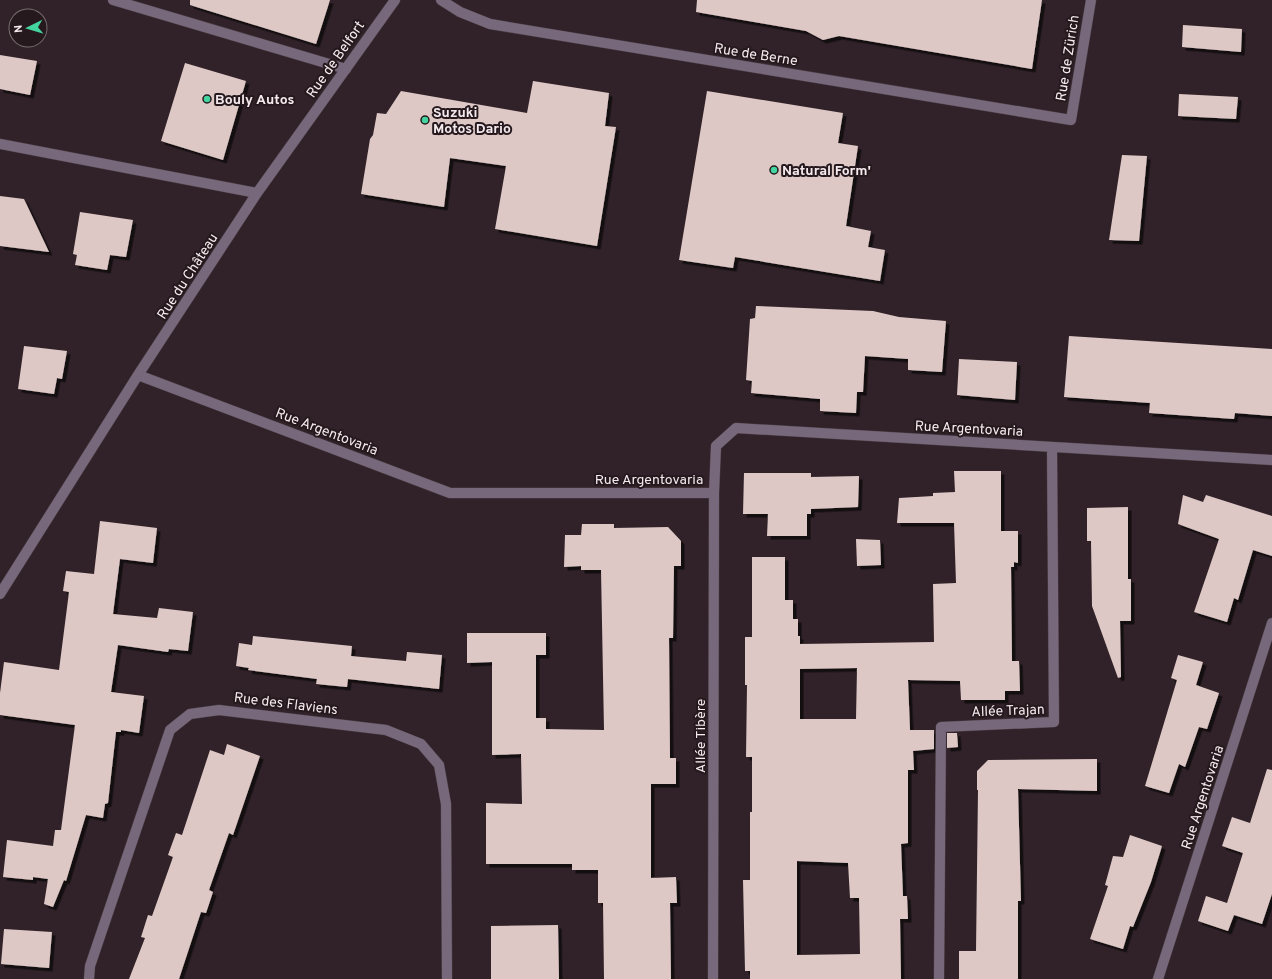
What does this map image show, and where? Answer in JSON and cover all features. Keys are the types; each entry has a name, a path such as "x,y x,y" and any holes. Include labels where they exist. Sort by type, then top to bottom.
{"street":[{"path":"113,0 346,69"},
{"name":"Rue de Belfort","path":"257,193 395,0"},
{"name":"Rue de Berne","path":"441,0 460,12 490,24 1071,120"},
{"name":"Rue de Zürich","path":"1071,120 1091,0"},
{"path":"0,144 257,193"},
{"name":"Rue du Château","path":"0,594 138,375 257,193"},
{"name":"Rue Argentovaria","path":"138,375 450,493 714,493 716,446 736,428 1272,460"},
{"name":"Allée Trajan","path":"939,979 941,727 1054,722 1052,447"},
{"name":"Allée Tibère","path":"713,979 714,493"},
{"name":"Rue Argentovaria","path":"1158,979 1272,623"},
{"name":"Rue des Flaviens","path":"90,979 90,966 170,730 190,714 219,710 386,730 421,744 439,765 446,804 447,979"}],"building":[{"path":"190,0 330,0 316,44 190,5"},
{"path":"697,0 1042,0 1032,69 839,36 823,40 806,31 696,12"},
{"path":"1183,25 1242,29 1241,52 1182,47"},
{"path":"0,55 37,61 30,95 0,89"},
{"name":"Bouly Autos","path":"185,63 246,81 223,160 161,141"},
{"path":"533,81 609,93 605,126 616,127 597,246 495,229 506,166 450,158 444,207 361,194 370,139 373,135 377,113 386,114 401,91 527,113"},
{"name":"Natural Form'","path":"707,91 843,113 838,143 858,146 846,226 871,231 868,247 885,250 880,281 735,257 733,268 679,260"},
{"path":"1179,94 1238,97 1236,119 1178,116"},
{"path":"1122,155 1147,156 1139,241 1109,240"},
{"path":"0,196 24,199 49,252 0,246"},
{"path":"80,212 133,220 126,257 110,255 107,270 75,265 77,255 73,254"},
{"path":"756,306 873,311 899,317 946,321 942,372 908,370 908,359 865,356 863,392 857,392 856,413 820,411 820,399 751,393 752,381 746,380 750,319 755,318"},
{"path":"1069,336 1272,349 1272,416 1235,413 1234,419 1149,413 1150,403 1064,397"},
{"path":"24,346 67,351 62,379 57,378 54,394 18,389"},
{"path":"959,359 1017,362 1015,400 957,395"},
{"path":"954,471 1001,471 1001,531 1018,531 1018,563 1014,562 1014,567 1011,567 1012,661 1019,661 1020,691 1005,691 1005,700 961,700 960,681 908,680 910,730 934,730 934,749 913,751 914,770 908,770 908,843 901,844 903,896 907,896 908,919 900,919 901,979 750,979 750,971 745,971 743,880 750,880 750,812 752,812 752,757 746,757 747,685 745,685 745,637 752,637 752,557 785,557 785,600 793,600 793,619 798,619 798,636 800,636 800,644 934,642 933,584 956,583 954,523 897,523 899,498 933,496 933,493 955,492","holes":["857,668 856,719 800,719 800,669","797,861 848,863 850,898 859,898 860,954 797,955"]},
{"path":"744,473 811,473 811,477 859,476 858,507 811,509 811,514 807,514 807,536 767,536 768,514 743,514"},
{"path":"1183,495 1203,502 1206,495 1272,516 1272,556 1253,550 1238,600 1234,598 1227,622 1194,612 1219,539 1178,524"},
{"path":"1128,507 1128,579 1131,579 1131,621 1120,621 1121,677 1118,678 1092,606 1091,541 1087,541 1087,508"},
{"path":"100,521 157,528 153,563 120,559 113,614 157,618 159,608 193,612 188,651 169,649 168,652 118,645 111,692 144,696 139,733 121,730 121,732 116,732 108,803 105,804 103,818 86,815 66,881 64,880 53,907 44,904 48,879 33,877 33,880 3,877 7,840 53,846 55,830 61,830 75,725 0,715 0,693 4,662 59,670 69,592 63,591 66,571 94,574"},
{"path":"582,524 614,524 614,528 668,527 681,541 681,566 674,566 673,638 669,638 670,758 676,758 676,784 651,784 651,878 676,877 677,903 670,903 671,979 604,979 603,903 598,903 598,870 572,870 572,864 486,864 486,803 522,804 521,754 492,755 492,662 467,663 467,633 546,633 546,655 536,655 536,718 546,718 546,729 604,730 601,570 581,570 581,566 564,567 565,535 581,535"},
{"path":"856,539 880,540 881,565 857,566"},
{"path":"253,636 352,646 351,656 406,661 407,652 442,655 439,689 348,679 347,687 316,684 317,679 248,670 249,668 236,666 239,643 252,645"},
{"path":"1178,655 1203,662 1196,685 1219,693 1207,729 1199,727 1185,767 1179,764 1169,793 1145,786 1177,680 1171,678"},
{"path":"947,733 957,733 958,747 947,748"},
{"path":"227,744 260,756 233,835 229,833 209,890 213,892 206,913 201,912 179,979 129,979 145,938 141,937 148,915 152,916 173,857 168,855 176,833 182,835 210,750 224,755"},
{"path":"1097,759 1097,791 1018,789 1021,901 1018,901 1018,979 959,979 959,951 976,951 977,771 988,760"},
{"path":"1267,769 1272,770 1272,894 1262,924 1234,915 1228,931 1198,921 1206,896 1227,903 1243,853 1222,846 1232,817 1250,823"},
{"path":"1130,835 1162,846 1151,882 1133,927 1130,926 1123,949 1090,939 1108,886 1105,885 1113,856 1123,857"},
{"path":"558,925 559,979 491,979 491,926"},
{"path":"4,929 52,932 49,968 1,964"}],"place":[{"name":"Bouly Autos","path":"207,99"},
{"name":"Suzuki Motos Dario","path":"425,120"},
{"name":"Natural Form'","path":"774,170"}]}
